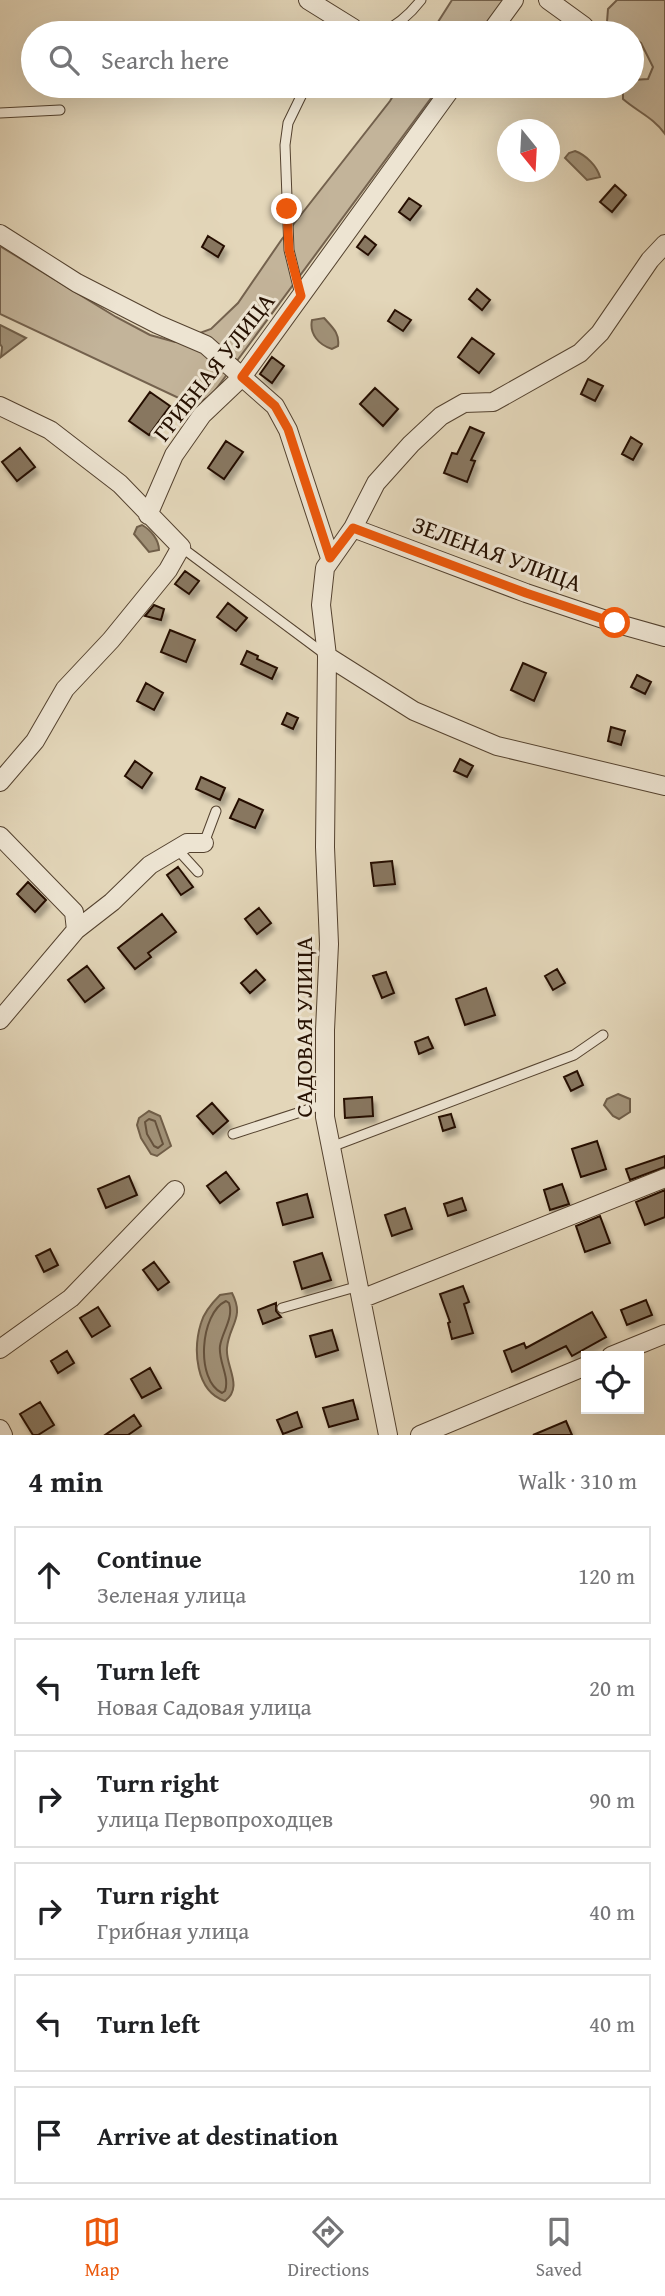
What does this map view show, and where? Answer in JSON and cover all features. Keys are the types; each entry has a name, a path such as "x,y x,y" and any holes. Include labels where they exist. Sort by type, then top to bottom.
{"street":[{"path":"309,0 342,21"},
{"path":"499,21 514,0"},
{"path":"548,0 577,21"},
{"name":"ГРИБНАЯ УЛИЦА","path":"148,514 174,455 202,415 242,377 444,98"},
{"path":"0,234 77,283 205,345 275,406 288,429 330,558"},
{"path":"330,558 353,528 376,483 411,444 442,415 464,403 493,402 580,353 600,333 650,260 665,244"},
{"path":"0,406 50,430 120,484 181,547 168,570 111,640 65,689 35,741 0,782"},
{"name":"ЗЕЛЕНАЯ УЛИЦА","path":"353,528 526,593 665,637"},
{"name":"САДОВАЯ УЛИЦА","path":"330,558 325,568 321,605 327,656 325,847 329,944 325,1117 388,1435"},
{"path":"327,656 414,711 496,746 665,786"},
{"path":"0,836 74,912 76,930"},
{"path":"1,1016 76,930 112,902 150,865 187,843 204,843"},
{"path":"360,1292 665,1178"},
{"path":"0,1349 71,1298 175,1190"},
{"path":"623,1351 665,1334"},
{"path":"420,1435 581,1368"},
{"path":"0,1429 3,1435"}],"lane":[{"path":"400,21 421,0"},
{"path":"300,98 288,123 285,145 289,250 301,296"},
{"path":"0,113 60,110"},
{"path":"181,547 327,656"},
{"path":"204,843 216,811"},
{"path":"177,849 198,872"},
{"path":"331,1147 574,1055 603,1035"},
{"path":"233,1133 325,1104"},
{"path":"282,1308 360,1292"}],"shaded area":[{"path":"452,0 504,0 488,21 439,21"},
{"path":"617,0 665,0 665,134 651,119 623,99 644,98 644,79 648,79 653,67 644,49 644,21 607,21 608,9"},
{"path":"392,98 431,98 211,396 199,402 185,401 0,314 0,246 150,335 175,342 211,329 238,303 282,239"}],"water":[{"path":"575,151 590,161 600,177 587,180 565,158"},
{"path":"324,318 338,337 338,346 332,349 319,342 312,330 312,320"},
{"path":"0,325 26,338 1,357 2,347"},
{"path":"142,525 154,536 159,550 149,552 134,534 137,527"},
{"path":"618,1094 630,1099 630,1112 619,1119 604,1105 607,1099"},
{"path":"149,1111 160,1116 171,1146 157,1156 151,1154 137,1125 139,1118"},
{"path":"232,1293 237,1315 228,1340 227,1355 233,1389 225,1401 215,1396 202,1379 197,1345 206,1311 220,1295"}],"building":[{"path":"615,185 626,195 612,212 600,202"},
{"path":"409,198 421,206 410,220 399,212"},
{"path":"208,236 224,246 218,257 202,247"},
{"path":"365,236 376,245 368,255 357,247"},
{"path":"477,289 490,300 482,310 469,299"},
{"path":"395,310 411,320 403,331 388,321"},
{"path":"472,338 494,354 479,373 458,357"},
{"path":"272,357 284,366 272,383 260,374"},
{"path":"588,379 603,386 595,401 581,394"},
{"path":"375,388 398,409 383,426 360,404"},
{"path":"150,392 170,406 149,435 129,421"},
{"path":"470,427 484,433 471,460 475,461 467,482 444,473 452,453 457,454"},
{"path":"631,437 642,444 633,460 622,454"},
{"path":"226,441 243,452 224,479 208,468"},
{"path":"20,448 35,467 17,481 2,462"},
{"path":"185,571 199,581 189,594 175,584"},
{"path":"228,603 247,618 236,631 217,617"},
{"path":"154,605 164,609 161,620 145,616"},
{"path":"170,630 195,640 186,662 161,652"},
{"path":"247,651 277,668 272,679 241,664"},
{"path":"523,663 546,673 534,701 511,690"},
{"path":"637,675 651,682 645,694 631,687"},
{"path":"146,683 163,693 154,710 137,701"},
{"path":"287,713 298,718 293,729 282,724"},
{"path":"611,727 625,731 621,745 608,741"},
{"path":"460,759 473,766 467,777 454,771"},
{"path":"135,761 152,773 142,788 125,776"},
{"path":"201,777 225,788 220,800 196,789"},
{"path":"239,799 263,810 255,828 230,818"},
{"path":"392,861 395,884 374,886 371,863"},
{"path":"178,867 193,887 181,895 167,875"},
{"path":"28,882 46,900 35,912 17,894"},
{"path":"259,908 271,923 257,934 245,919"},
{"path":"162,914 176,932 148,953 151,957 135,969 118,948"},
{"path":"87,966 104,988 85,1002 68,980"},
{"path":"557,969 565,983 553,990 545,976"},
{"path":"256,970 265,980 250,993 241,983"},
{"path":"386,972 394,993 382,998 373,976"},
{"path":"486,988 495,1015 465,1025 456,999"},
{"path":"428,1037 433,1048 419,1054 415,1042"},
{"path":"577,1071 583,1085 571,1091 564,1077"},
{"path":"372,1097 373,1116 345,1118 344,1099"},
{"path":"212,1103 228,1121 213,1134 197,1116"},
{"path":"451,1114 455,1127 443,1131 439,1117"},
{"path":"597,1141 606,1169 581,1177 572,1149"},
{"path":"665,1156 665,1167 630,1180 626,1169"},
{"path":"226,1172 239,1189 220,1203 207,1186"},
{"path":"129,1176 137,1195 106,1208 98,1189"},
{"path":"562,1184 569,1204 550,1210 544,1190"},
{"path":"665,1190 665,1217 645,1225 636,1202"},
{"path":"307,1194 313,1217 283,1225 277,1203"},
{"path":"462,1198 466,1210 448,1216 444,1204"},
{"path":"405,1208 412,1229 392,1236 385,1215"},
{"path":"600,1216 610,1243 585,1252 576,1226"},
{"path":"50,1249 58,1265 44,1272 36,1256"},
{"path":"322,1253 331,1280 302,1289 294,1262"},
{"path":"154,1262 169,1282 158,1290 143,1270"},
{"path":"463,1286 469,1302 464,1304 473,1333 452,1339 448,1323 450,1322 440,1294"},
{"path":"646,1300 652,1315 627,1325 621,1310"},
{"path":"276,1303 276,1311 281,1317 263,1324 258,1310"},
{"path":"98,1307 110,1326 92,1337 80,1318"},
{"path":"592,1312 606,1337 572,1356 566,1346 512,1372 504,1351 524,1343 526,1348"},
{"path":"332,1330 338,1350 316,1357 310,1336"},
{"path":"67,1351 74,1363 58,1373 51,1361"},
{"path":"150,1368 161,1388 142,1398 131,1379"},
{"path":"353,1400 358,1419 329,1427 323,1408"},
{"path":"40,1402 54,1425 38,1435 33,1435 20,1414"},
{"path":"297,1412 302,1427 283,1434 277,1420"},
{"path":"134,1415 141,1426 128,1435 105,1435"},
{"path":"566,1421 572,1435 533,1435"}],"route":[{"path":"287,209 289,250 301,296 242,377 275,406 288,429 330,558 353,528 526,593 615,623"}]}
